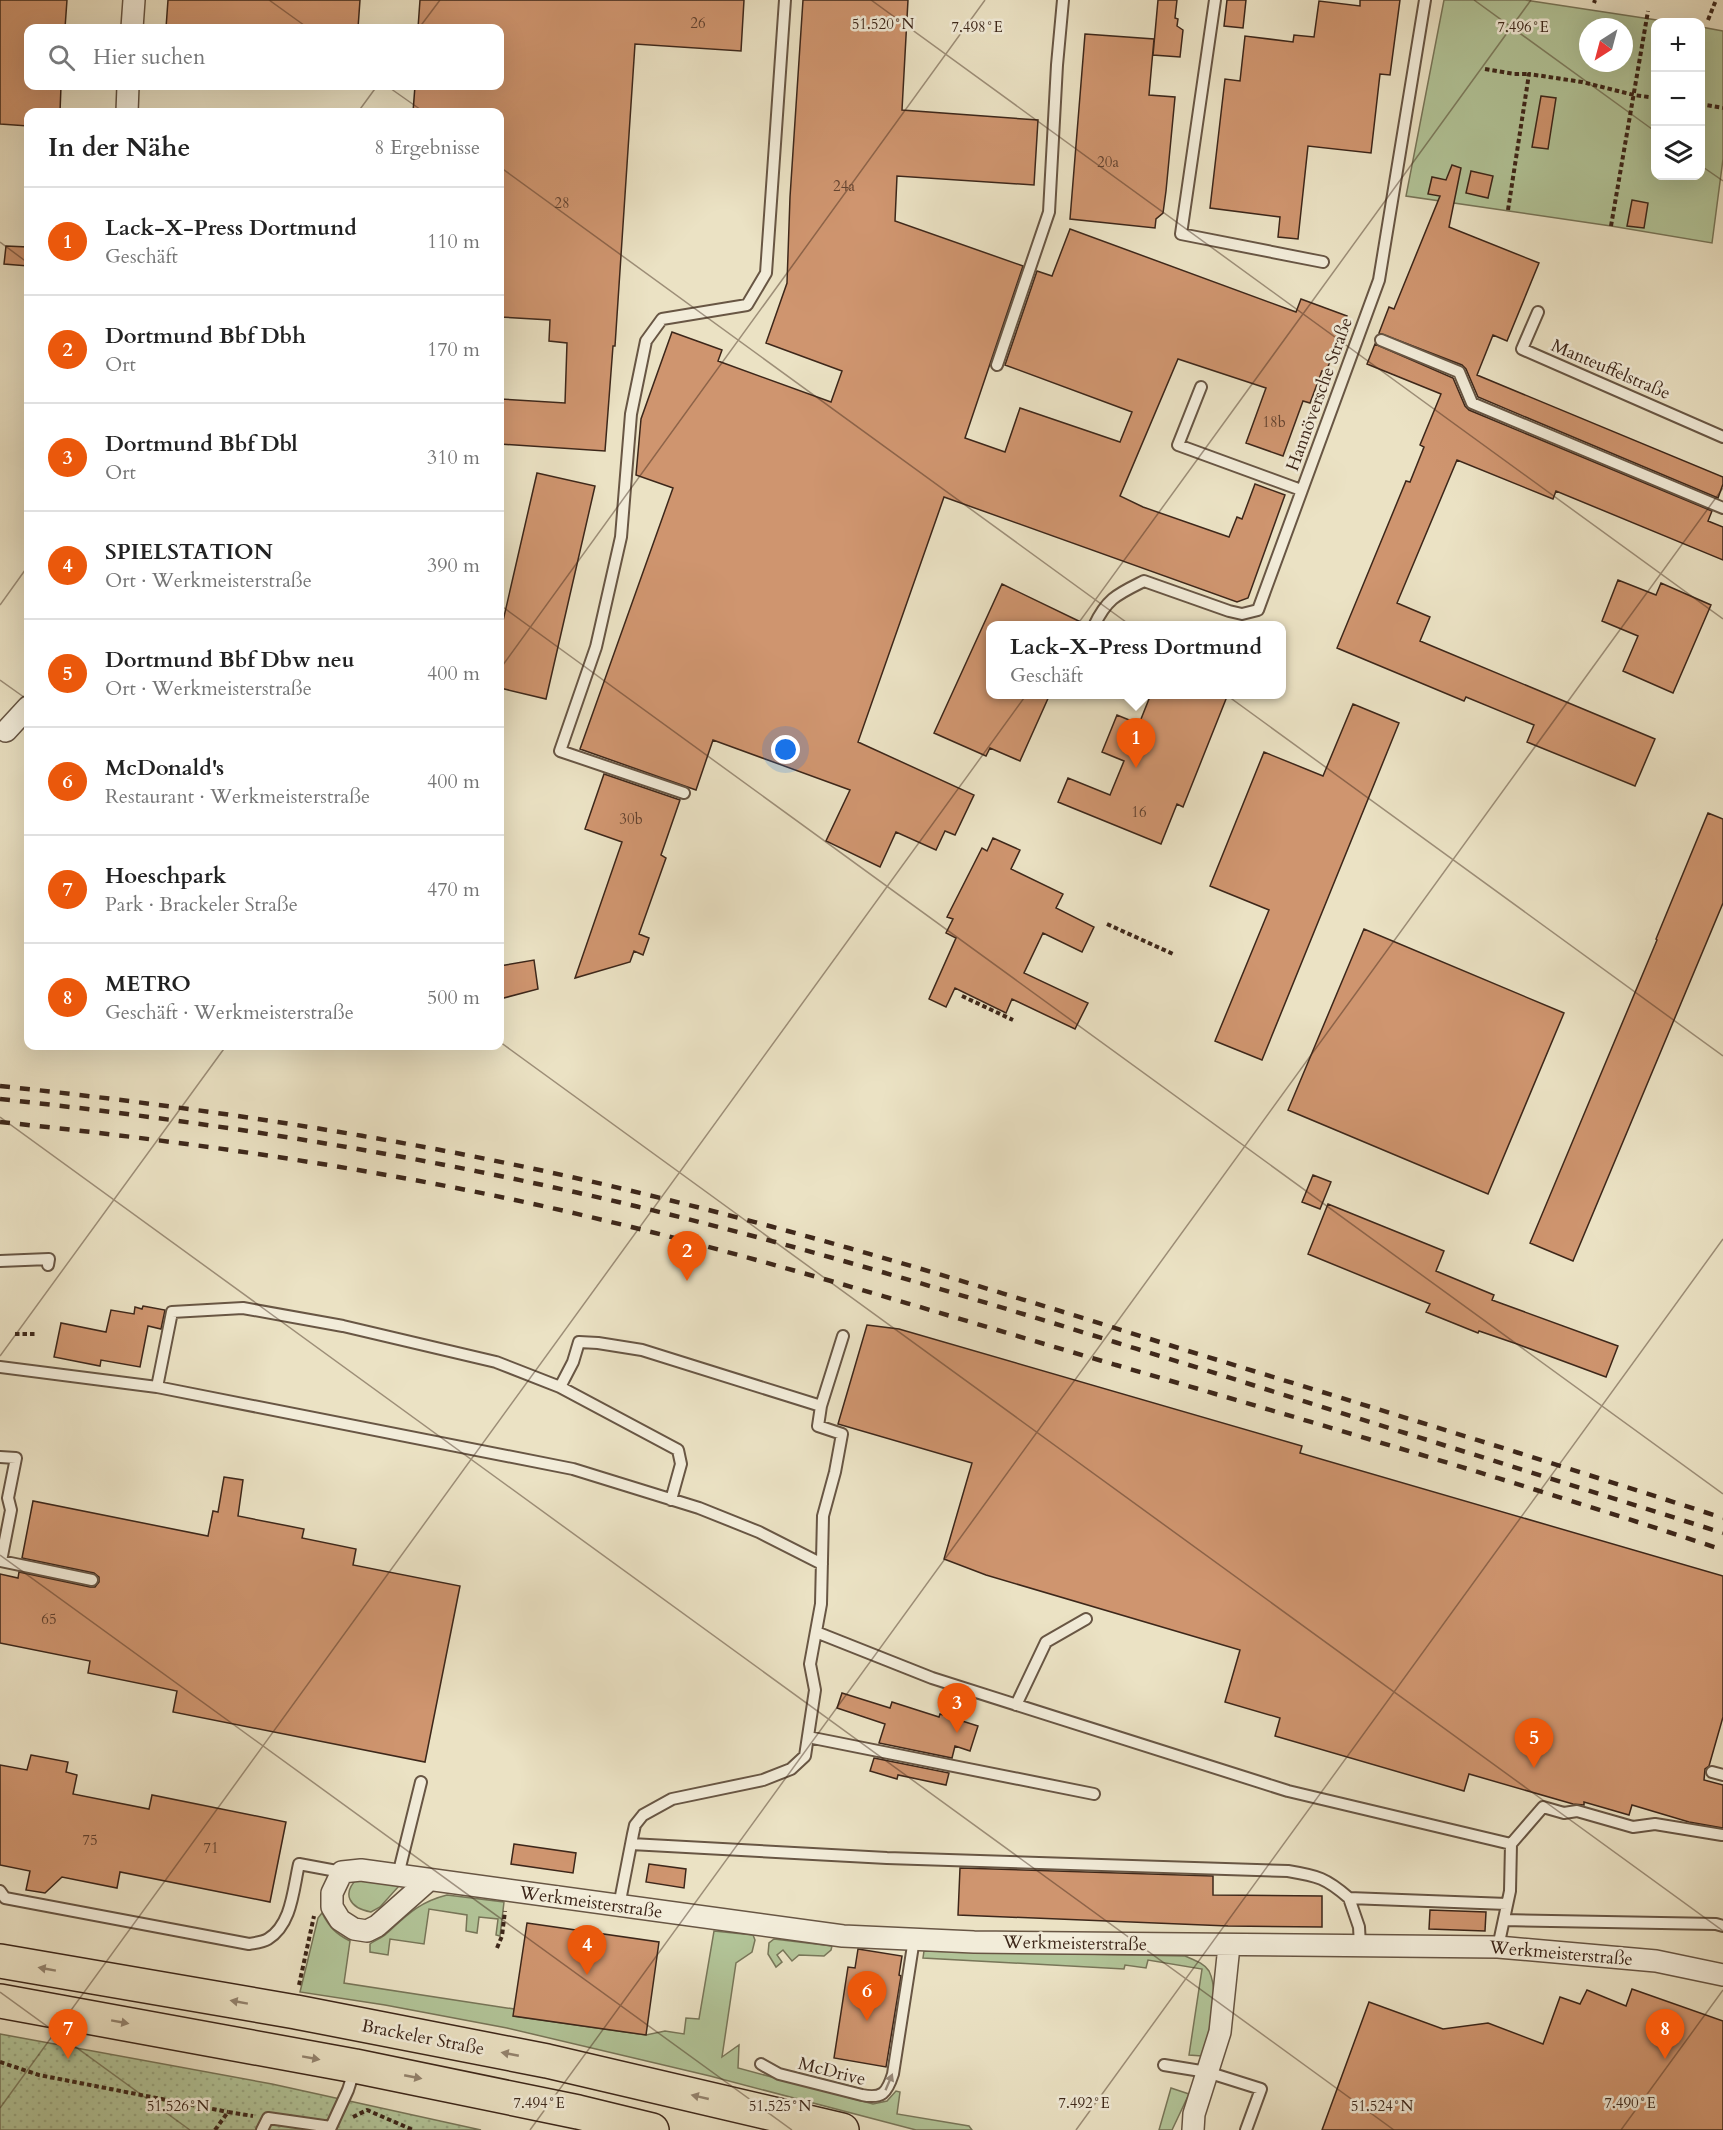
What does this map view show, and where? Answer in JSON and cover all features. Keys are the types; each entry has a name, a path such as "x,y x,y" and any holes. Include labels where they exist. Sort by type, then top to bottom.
{"highway":[{"name":"Brackeler Straße","path":"0,1961 296,2012 547,2061 842,2130"},
{"path":"0,2001 355,2066 556,2107 652,2130"}],"street":[{"path":"132,24 134,0"},
{"path":"127,108 128,90"},
{"path":"6,731 24,711"},
{"name":"Werkmeisterstraße","path":"342,1872 361,1870 843,1936 974,1942 1498,1947 1656,1961 1723,1975"},
{"path":"342,1872 332,1893 332,1907 340,1920 354,1929 367,1931 377,1926 429,1880"},
{"path":"1190,2125 1220,2032 1229,1946"}],"lane":[{"path":"684,793 560,751 596,647 621,537 631,414 646,341 663,319 747,306 766,273 785,0"},
{"path":"997,365 1049,212 1063,0"},
{"path":"1215,0 1181,234 1323,262"},
{"name":"Hannöversche Straße","path":"1096,621 1114,596 1144,581 1229,611 1242,614 1258,610 1379,280 1425,0"},
{"name":"Manteuffelstraße","path":"1538,312 1522,349 1723,437"},
{"path":"1382,340 1459,372 1472,403 1723,508"},
{"path":"1201,387 1178,445 1301,490"},
{"path":"0,1261 49,1259 48,1265"},
{"path":"157,1387 172,1312 243,1308 343,1326 496,1362 560,1387 678,1450 681,1464 671,1500"},
{"path":"619,1906 635,1825 643,1815 672,1799 763,1780 791,1769 804,1756 815,1690 810,1664 821,1604 823,1516 842,1434 819,1426 821,1406 843,1336"},
{"path":"560,1387 573,1362 579,1342 598,1343 642,1350 821,1406"},
{"path":"0,1367 157,1387 573,1469 671,1500 759,1532 822,1564"},
{"path":"0,1457 16,1458 8,1498 10,1510 1,1561 92,1580"},
{"path":"1016,1705 1046,1642 1086,1619"},
{"path":"816,1632 932,1678 1288,1791 1511,1845"},
{"path":"808,1737 1094,1794"},
{"path":"398,1875 421,1782"},
{"path":"1498,1947 1510,1891 1511,1845 1543,1808 1564,1813 1577,1810 1633,1827 1655,1824 1722,1835"},
{"path":"631,1844 887,1858 1288,1871 1317,1876 1349,1898 1359,1927 1360,1945"},
{"path":"0,1891 5,1898 249,1944 266,1940 280,1928 288,1914 299,1864 342,1872"},
{"path":"1349,1898 1507,1904"},
{"path":"1504,1920 1716,1924 1723,1926"},
{"name":"McDrive","path":"761,2064 779,2074 862,2096 880,2096 890,2085 893,2074 914,1939"},
{"path":"1164,2065 1207,2072 1261,2089 1246,2130"},
{"path":"262,2130 268,2118 331,2127 348,2090 355,2066"}],"path":[{"path":"1708,20 1716,0"},
{"path":"1611,226 1648,11"},
{"path":"1485,69 1581,82 1651,97"},
{"path":"1508,210 1529,74"},
{"path":"1705,105 1723,108"},
{"path":"1107,924 1173,954"},
{"path":"962,996 1013,1020"},
{"path":"15,1334 36,1334"},
{"path":"497,1948 502,1936 508,1891"},
{"path":"298,1987 315,1910 332,1893"},
{"path":"0,2062 39,2075 268,2118"},
{"path":"331,2127 367,2110 413,2130"},
{"path":"215,2130 228,2112"}],"green space":[{"path":"1444,0 1525,0 1651,19 1651,180 1705,180 1705,28 1723,31 1723,159 1712,243 1406,196"},
{"path":"359,1877 399,1886 380,1907 371,1912 353,1904 350,1899 350,1889"},
{"path":"447,1895 504,1902 500,1936 496,1935 498,1919 479,1917 477,1933 466,1931 467,1915 429,1909 424,1944 390,1939 388,1955 370,1952 370,1944 414,1910 429,1901"},
{"path":"322,1913 333,1930 350,1941 344,1983 514,2009 514,2016 646,2035 665,2031 684,2034 686,2018 699,2019 714,1931 753,1935 755,1940 752,1952 736,1963 722,2057 739,2045 738,2068 873,2104 887,2101 896,2091 900,2092 897,2114 969,2126 972,2130 916,2130 710,2076 507,2028 300,1992 318,1918"},
{"path":"774,1939 832,1946 824,1956 799,1955 792,1961 783,1950 777,1955 782,1962 776,1967 768,1954 769,1943"},
{"path":"924,1951 1185,1956 1198,1962 1209,1971 1214,1990 1208,2037 1202,2056 1189,2055 1202,1969 1148,1960 1146,1968 1125,1965 1124,1969 923,1958"},
{"path":"0,2034 272,2084 481,2130 0,2130"},
{"path":"1171,2088 1189,2094 1172,2130 1159,2130"}],"building":[{"path":"0,0 67,0 65,24 24,24 24,90 61,90 60,108 24,108 24,126 0,124"},
{"path":"168,0 360,0 358,24 166,24"},
{"path":"420,0 744,0 741,51 635,44 615,346 613,346 605,451 504,444 504,399 565,403 567,343 549,341 550,320 504,317 504,108 413,108 415,90 504,90 504,24 418,24"},
{"path":"803,0 908,0 902,110 1038,120 1034,185 897,176 895,221 1023,266 965,438 1005,452 1020,408 1120,442 1132,412 1005,365 1037,271 1052,276 1070,229 1296,312 1301,299 1347,316 1326,372 1322,371 1310,403 1303,401 1283,456 1246,443 1266,388 1178,359 1120,496 1143,507 1229,537 1237,517 1242,519 1255,484 1285,495 1248,598 1237,602 944,497 858,742 974,795 955,835 945,831 936,850 896,832 880,867 826,841 850,790 713,740 696,790 580,749 673,488 636,475 641,419 672,332 722,350 718,361 831,402 842,371 766,343 787,283 790,197"},
{"path":"1158,0 1177,0 1175,18 1178,19 1177,26 1183,30 1180,57 1153,55"},
{"path":"1227,0 1246,0 1243,28 1224,26"},
{"path":"1360,0 1400,0 1390,75 1380,74 1371,153 1308,146 1298,239 1278,237 1280,217 1210,208 1225,79 1240,81 1245,36 1293,42 1294,35 1314,37 1319,1 1360,6"},
{"path":"1085,34 1154,39 1149,95 1175,97 1163,213 1156,219 1155,228 1070,219"},
{"path":"1541,96 1556,98 1548,149 1532,147"},
{"path":"1452,165 1461,168 1449,227 1539,263 1507,341 1493,335 1477,375 1723,477 1718,498 1478,397 1462,365 1379,333 1389,307 1394,309 1440,196 1428,194 1432,177 1446,180"},
{"path":"1471,171 1493,176 1488,198 1466,193"},
{"path":"1632,200 1648,203 1644,228 1627,226"},
{"path":"6,246 24,247 24,266 4,264"},
{"path":"1375,344 1453,378 1469,410 1712,511 1708,521 1723,527 1723,560 1556,491 1553,499 1457,460 1397,603 1430,617 1420,641 1655,739 1635,786 1527,742 1534,725 1466,697 1464,701 1337,648 1406,481 1410,482 1424,447 1420,445 1441,394 1367,364"},
{"path":"537,473 595,486 546,699 504,689 504,617"},
{"path":"1618,580 1656,595 1661,583 1711,605 1673,693 1623,671 1638,636 1602,621"},
{"path":"1002,584 1079,621 986,621 986,699 1048,699 1020,761 990,748 986,756 934,733"},
{"path":"1149,699 1226,699 1183,807 1177,804 1161,844 1058,802 1068,778 1110,795 1124,761 1102,752 1117,715 1139,724"},
{"path":"1353,704 1399,723 1262,1060 1215,1041 1269,910 1210,886 1264,752 1323,776"},
{"path":"604,774 680,800 661,855 666,858 639,934 649,938 643,955 634,951 630,962 575,978 622,842 585,829"},
{"path":"1708,813 1723,819 1723,903 1573,1261 1530,1243"},
{"path":"993,838 1020,850 1011,869 1063,894 1056,908 1094,927 1082,952 1043,933 1024,973 1088,1003 1075,1029 1012,999 1006,1013 955,988 946,1007 929,999 956,938 946,933 953,919 947,917 982,848 987,851"},
{"path":"1364,929 1564,1013 1488,1194 1288,1110"},
{"path":"534,960 538,989 504,998 504,965"},
{"path":"1313,1175 1331,1182 1320,1209 1302,1202"},
{"path":"1328,1204 1444,1251 1436,1271 1494,1295 1492,1300 1618,1346 1606,1377 1517,1344 1479,1331 1478,1333 1426,1312 1430,1304 1308,1254"},
{"path":"143,1306 165,1310 161,1329 148,1326 140,1367 101,1360 100,1366 54,1357 61,1323 106,1332 111,1310 134,1314 135,1307 142,1309"},
{"path":"867,1325 899,1329 1302,1446 1300,1453 1723,1576 1723,1717 1709,1766 1705,1769 1704,1780 1723,1785 1723,1828 1689,1822 1632,1805 1629,1815 1584,1802 1584,1805 1573,1804 1469,1774 1464,1791 1275,1736 1280,1718 1225,1702 1240,1650 986,1575 944,1559 972,1463 838,1424"},
{"path":"224,1477 243,1480 238,1516 304,1529 302,1538 356,1549 353,1565 460,1586 425,1762 173,1712 177,1691 88,1673 90,1661 0,1643 0,1574 18,1578 19,1572 90,1587 95,1587 99,1582 99,1577 94,1573 22,1558 33,1501 208,1536 213,1511 218,1512"},
{"path":"842,1693 890,1708 892,1702 939,1717 940,1714 978,1726 970,1751 955,1746 952,1758 879,1743 885,1724 837,1708"},
{"path":"31,1755 68,1762 66,1772 77,1775 73,1794 149,1809 152,1795 286,1822 270,1902 120,1872 117,1888 62,1877 45,1893 26,1890 30,1871 0,1865 0,1765 27,1770"},
{"path":"874,1758 949,1773 946,1785 898,1775 897,1779 870,1771"},
{"path":"514,1844 576,1853 573,1873 511,1864"},
{"path":"649,1864 686,1869 684,1888 646,1882"},
{"path":"960,1868 1213,1876 1213,1895 1322,1896 1322,1927 1228,1926 958,1915"},
{"path":"1430,1910 1486,1912 1485,1931 1429,1929"},
{"path":"527,1923 659,1942 646,2035 513,2016"},
{"path":"858,1949 902,1956 899,1975 901,1976 886,2067 834,2058 848,1967 855,1968"},
{"path":"1632,1989 1723,2021 1723,2130 1322,2130 1369,2002 1443,2029 1488,2023 1543,2044 1560,1997 1580,2004 1587,1990 1626,2006"}],"railway":[{"path":"0,1086 200,1111 398,1142 530,1168 696,1207 860,1251 1023,1299 1723,1518"},
{"path":"0,1099 160,1118 319,1142 478,1171 635,1206 920,1283 1723,1533"},
{"path":"0,1122 206,1147 344,1168 480,1193 619,1224 833,1282 1344,1432 1572,1501 1723,1550"}],"place":[{"name":"Lack-X-Press Dortmund","path":"1136,768"},
{"name":"Dortmund Bbf Dbh","path":"687,1281"},
{"name":"Dortmund Bbf Dbl","path":"957,1733"},
{"name":"Dortmund Bbf Dbw neu","path":"1534,1768"},
{"name":"SPIELSTATION","path":"587,1975"},
{"name":"McDonald's","path":"867,2021"},
{"name":"Hoeschpark","path":"68,2059"},
{"name":"METRO","path":"1665,2059"}]}
